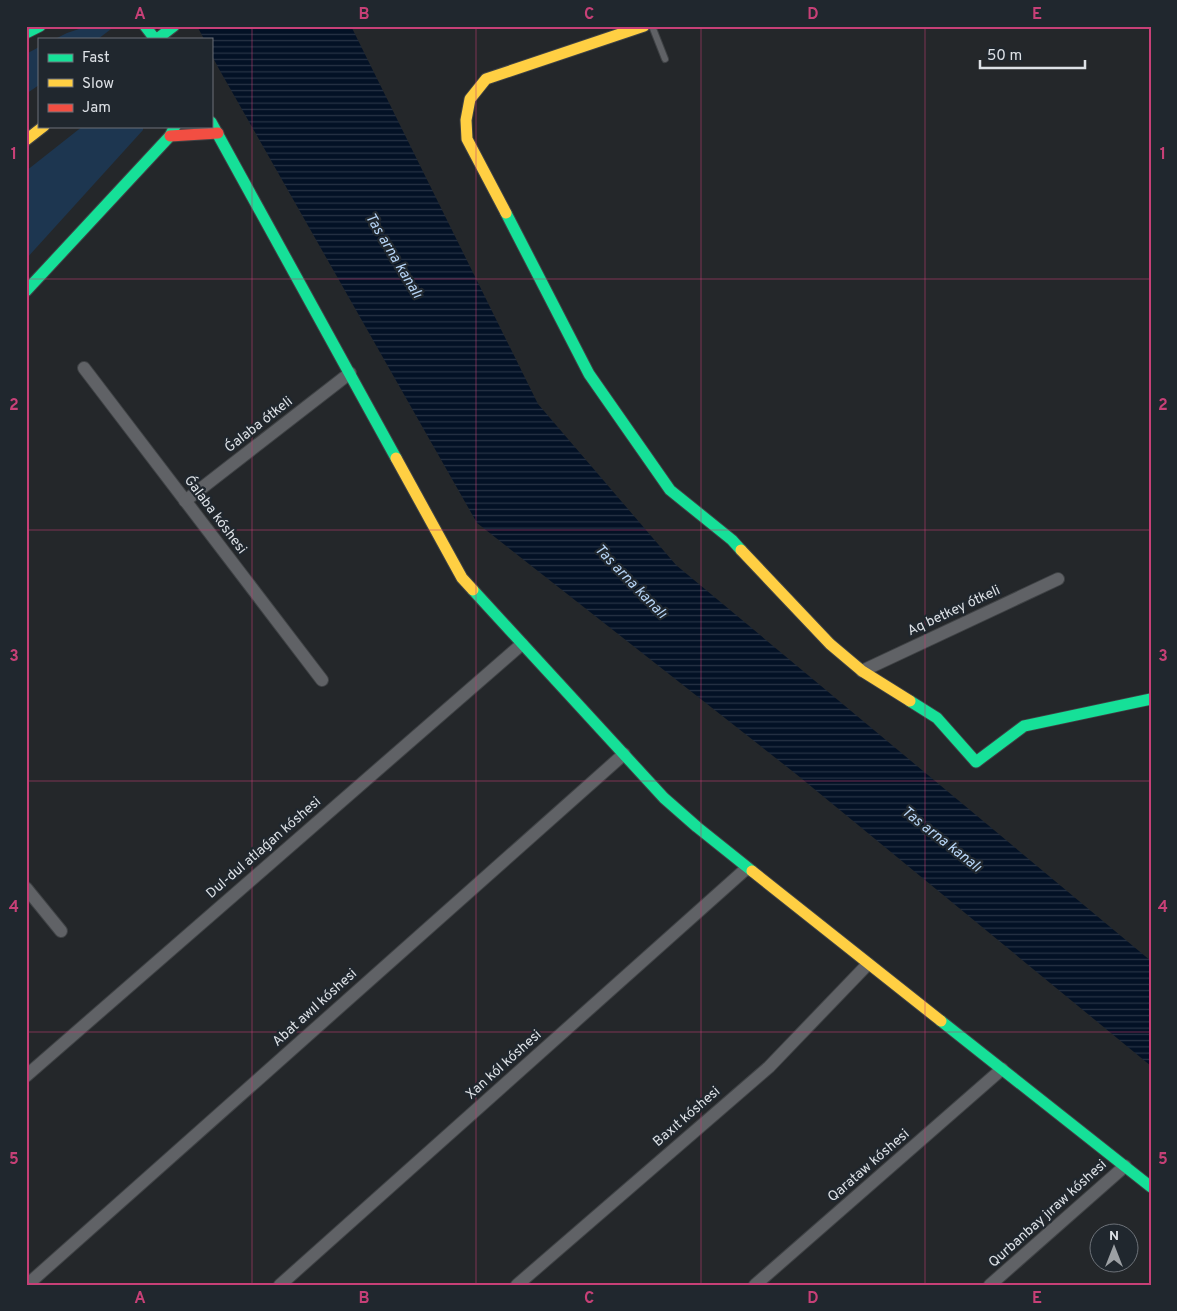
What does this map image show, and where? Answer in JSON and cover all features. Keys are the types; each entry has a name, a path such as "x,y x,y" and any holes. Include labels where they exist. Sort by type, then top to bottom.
{"street":[{"path":"26,33 40,26"},
{"path":"145,26 155,38"},
{"path":"157,38 174,26"},
{"path":"644,26 486,79 470,99 466,120 467,139 589,374 670,490 732,540 830,644 862,670 937,718 976,762 1024,726 1151,699"},
{"path":"212,124 462,578 664,798 747,868 1151,1186"},
{"path":"26,140 41,128"},
{"path":"26,290 173,131 218,133"},
{"name":"Ǵalaba kóshesi","path":"84,368 322,680"},
{"name":"Ǵalaba ótkeli","path":"185,501 350,373"},
{"name":"Aq betkey ótkeli","path":"862,670 1058,579"},
{"name":"Dul-dul atlaǵan kóshesi","path":"26,1076 522,644"},
{"name":"Abat awıl kóshesi","path":"27,1285 624,754"},
{"name":"Xan kól kóshesi","path":"280,1285 747,868"},
{"path":"26,888 61,931"},
{"name":"Baxıt kóshesi","path":"517,1285 769,1067 868,964"},
{"name":"Qarataw kóshesi","path":"755,1285 1002,1069"},
{"name":"Qurbanbay jıraw kóshesi","path":"990,1285 1125,1166"}],"lane":[{"path":"652,26 665,59"}],"shaded area":[{"path":"88,26 115,26 99,38 57,38"},
{"path":"38,48 38,86 26,94 26,54"},
{"path":"80,128 143,128 26,259 26,171"}],"water":[{"name":"Tas arna kanalı","path":"197,26 351,26 538,404 676,565 1151,961 1151,1066 796,774 477,523 219,69 212,56 212,38 203,38"}],"traffic: fast":[{"path":"26,33 40,26"},
{"path":"145,26 154,38"},
{"path":"158,38 174,26"},
{"path":"212,124 396,458"},
{"path":"26,291 170,136 174,128"},
{"path":"506,213 589,374 670,490 732,540 741,550"},
{"path":"473,590 664,798 752,871"},
{"path":"910,701 937,718 976,762 1024,726 1151,699"},
{"path":"941,1021 1151,1187"}],"traffic: slow":[{"path":"506,213 467,139 466,120 470,99 486,79 644,26"},
{"path":"26,140 41,128"},
{"path":"396,458 462,578 473,590"},
{"path":"741,550 830,644 862,671 910,701"},
{"path":"752,871 941,1021"}],"traffic: jam":[{"path":"170,136 218,133"}]}
